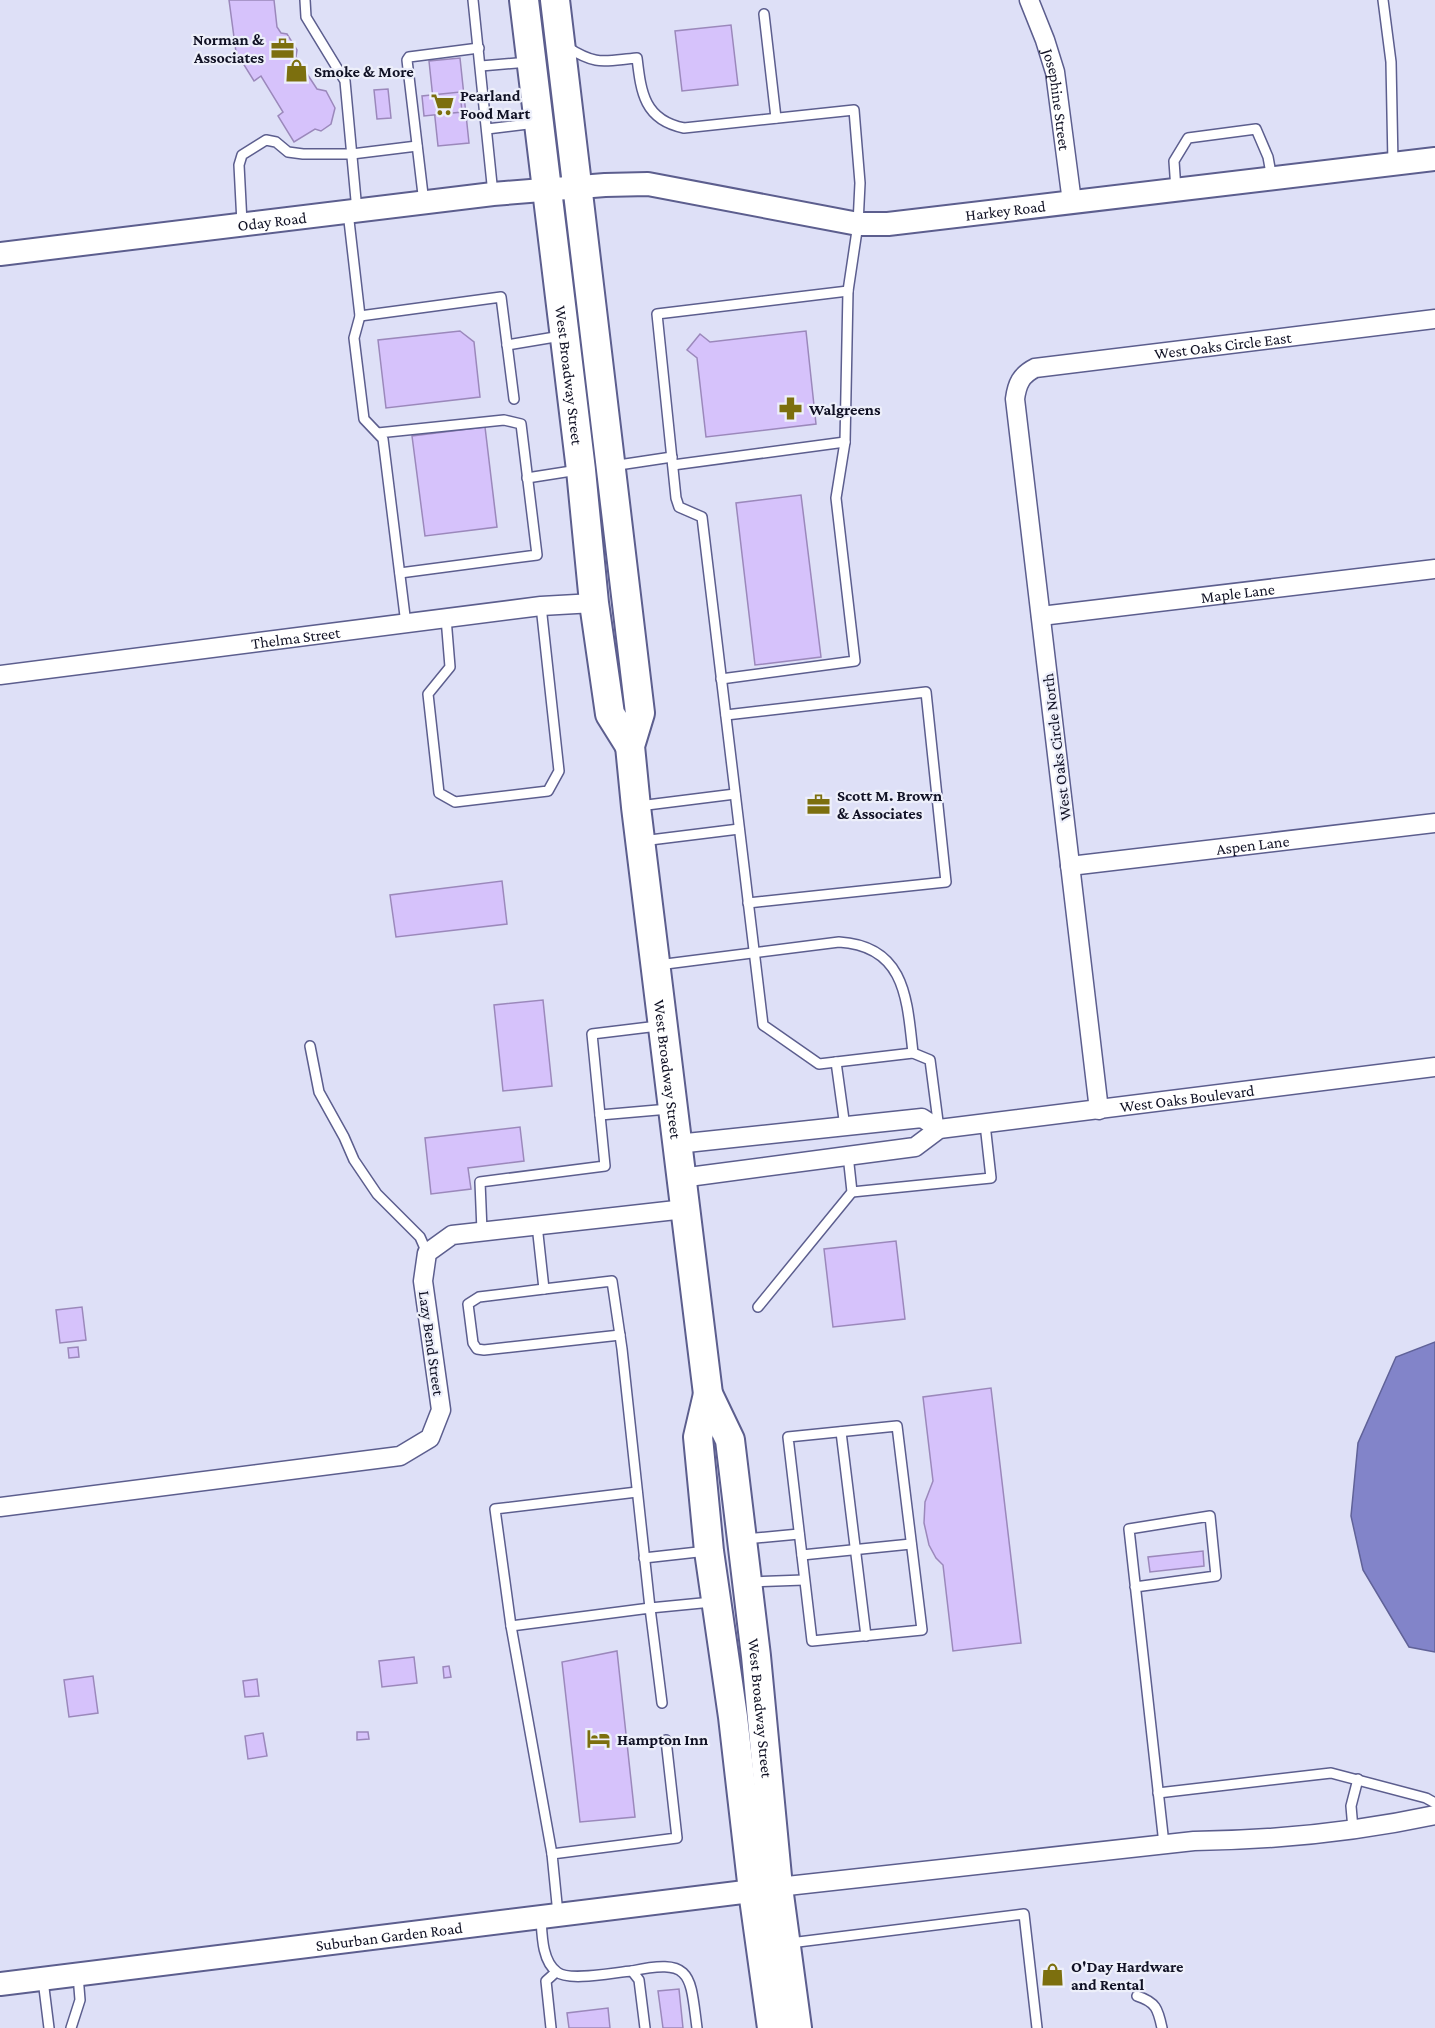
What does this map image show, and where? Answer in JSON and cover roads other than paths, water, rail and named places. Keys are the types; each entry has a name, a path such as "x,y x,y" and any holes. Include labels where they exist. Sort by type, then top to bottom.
{"main road":[{"name":"West Broadway Street","path":"524,0 594,603 610,714 630,746"},
{"name":"West Broadway Street","path":"555,0 640,713 630,746 655,966 708,1394 730,1440 756,1656 773,2020"},
{"name":"West Broadway Street","path":"708,1394 698,1437 709,1551 733,1717 766,1889 786,1944 797,2028"},
{"path":"702,1476 716,1489 729,1552 746,1582"},
{"path":"709,1551 732,1593 741,1632 756,1656"}],"street":[{"name":"Josephine Street","path":"1029,0 1055,72 1072,202"},
{"name":"Harkey Road","path":"546,190 648,184 858,224 888,224 1435,159"},
{"name":"Oday Road","path":"0,254 493,194 546,190"},
{"name":"West Oaks Circle East","path":"1017,385 1025,373 1035,368 1435,319"},
{"name":"West Oaks Circle North","path":"1017,385 1015,399 1099,1110"},
{"name":"Maple Lane","path":"1041,615 1435,569"},
{"name":"Thelma Street","path":"0,675 541,606 594,603"},
{"name":"Aspen Lane","path":"1070,866 1435,824"},
{"name":"West Oaks Boulevard","path":"677,1144 922,1118 939,1129 1435,1067"},
{"path":"845,1127 848,1155"},
{"path":"681,1178 915,1148 939,1129"},
{"path":"427,1253 452,1235 685,1209"},
{"name":"Lazy Bend Street","path":"0,1507 400,1456 430,1438 441,1410 423,1281 427,1253"},
{"path":"766,1889 1194,1840 1256,1840 1389,1825 1435,1815"},
{"name":"Suburban Garden Road","path":"0,1984 766,1889"}],"lane":[{"path":"305,0 306,17 345,81 352,154 353,211 360,316 354,338 364,419 383,439 406,624"},
{"path":"473,0 493,194"},
{"path":"1383,0 1391,62 1393,164"},
{"path":"764,14 776,118"},
{"path":"560,42 583,57 596,62 636,58 640,91 646,104 671,125 684,128 854,110 860,183 858,224 848,291 845,442 836,498 855,661 721,679"},
{"path":"424,203 407,60 409,57 479,48"},
{"path":"481,66 531,62"},
{"path":"487,129 538,123"},
{"path":"1176,190 1174,160 1188,138 1212,134 1256,129 1268,158 1272,178"},
{"path":"242,225 239,165 242,155 266,140 276,142 288,152 296,153 352,154 417,146"},
{"path":"848,291 657,314 679,507 702,517 763,1025 819,1064 913,1053 930,1060 939,1129"},
{"path":"360,316 501,297 514,399"},
{"path":"507,345 564,335"},
{"path":"378,434 504,420 521,424 537,555 400,573"},
{"path":"612,466 845,442"},
{"path":"527,478 580,470"},
{"path":"446,618 450,667 428,694 438,793 455,802 548,791 559,771 541,606"},
{"path":"726,715 926,692 946,882 748,903"},
{"path":"636,807 735,794"},
{"path":"640,841 739,829"},
{"path":"655,966 839,942 857,943 883,957 900,980 906,998 913,1053"},
{"path":"482,1231 480,1182 605,1166 592,1034 663,1025"},
{"path":"310,1046 319,1092 354,1160 378,1194 420,1237 427,1253"},
{"path":"836,1062 845,1127"},
{"path":"600,1115 673,1108"},
{"path":"758,1307 852,1192 991,1178 985,1124"},
{"path":"848,1155 852,1192"},
{"path":"537,1225 544,1289"},
{"path":"620,1335 477,1349 473,1343 468,1304 479,1297 612,1281 620,1335 662,1703"},
{"path":"897,1426 922,1630 812,1641 788,1437 841,1432 897,1426"},
{"path":"841,1432 866,1636"},
{"path":"637,1492 495,1509 510,1626 552,1854 550,1917 543,1942 547,1956 556,1972 568,1977 632,1971 654,1966 669,1966 682,1972 689,1979 697,2028"},
{"path":"1136,1587 1216,1576 1210,1516 1129,1529 1164,1844"},
{"path":"742,1540 799,1534"},
{"path":"802,1555 911,1544"},
{"path":"644,1558 709,1551"},
{"path":"746,1582 804,1580"},
{"path":"510,1626 717,1602"},
{"path":"552,1854 676,1838 666,1740"},
{"path":"1158,1793 1331,1773 1426,1798 1435,1803"},
{"path":"1353,1829 1351,1806 1358,1779"},
{"path":"786,1944 1024,1914 1037,2028"},
{"path":"632,1971 639,1980 645,2028"},
{"path":"551,2028 546,1982 556,1972"},
{"path":"71,2028 80,2000 78,1975"},
{"path":"43,1980 49,2028"},
{"path":"1137,1996 1149,2000 1158,2010 1162,2028"}],"water":[{"path":"1435,1342 1435,1652 1409,1647 1363,1570 1351,1516 1358,1443 1396,1357"}],"place":[{"name":"Norman & Associates","path":"282,48"},
{"name":"Smoke & More","path":"296,71"},
{"name":"Pearland Food Mart","path":"442,104"},
{"name":"Walgreens","path":"791,409"},
{"name":"Scott M. Brown & Associates","path":"819,804"},
{"name":"Hampton Inn","path":"599,1739"},
{"name":"O'Day Hardware and Rental","path":"1053,1975"}]}
